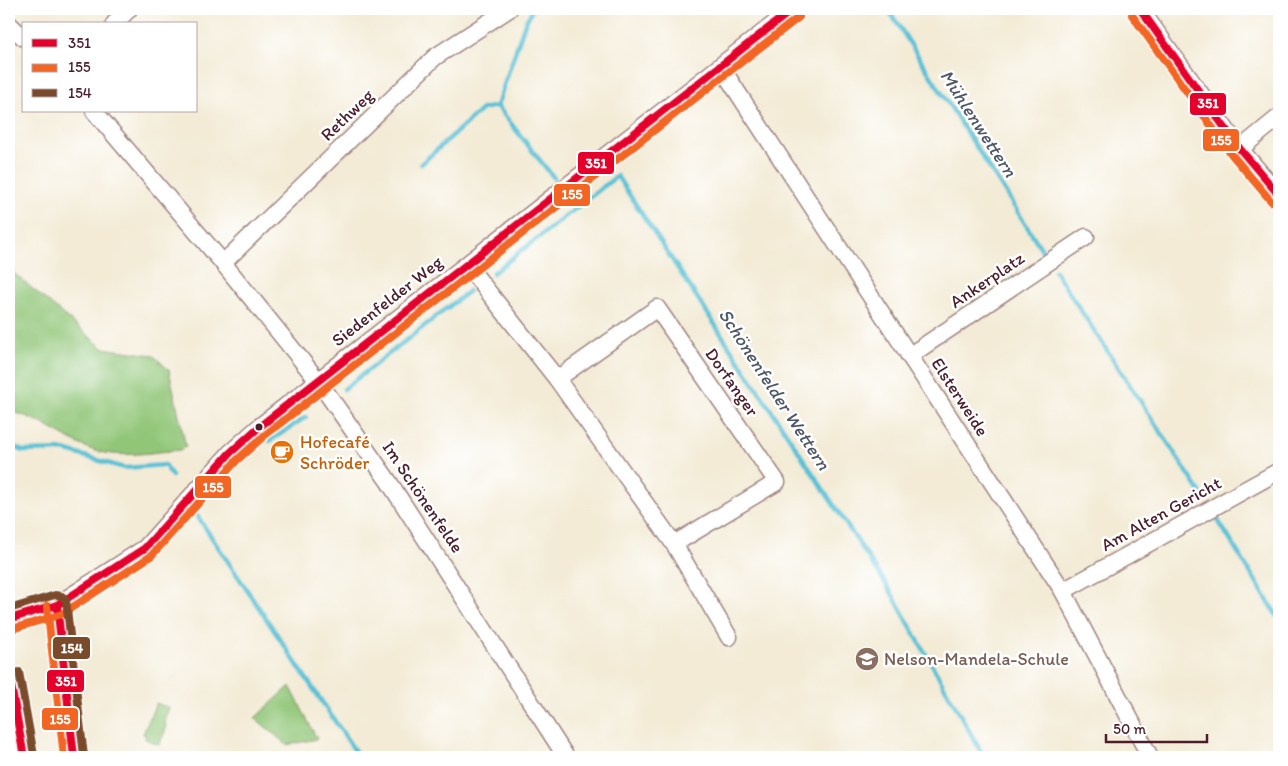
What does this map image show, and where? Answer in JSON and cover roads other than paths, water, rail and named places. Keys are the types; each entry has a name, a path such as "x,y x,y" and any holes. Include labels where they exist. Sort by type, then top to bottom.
{"street":[{"path":"116,22 129,9"},
{"name":"Rethweg","path":"223,263 436,57 509,9"},
{"name":"Siedenfelder Weg","path":"9,619 57,605 145,548 230,453 793,9"},
{"path":"1140,9 1240,149 1279,195"},
{"path":"9,24 22,36"},
{"name":"Elsterweide","path":"721,67 1063,591 1150,757"},
{"name":"Im Schönenfelde","path":"95,112 223,263 319,382 389,482 566,757"},
{"path":"1240,149 1279,118"},
{"name":"Ankerplatz","path":"909,356 1086,237"},
{"path":"467,265 557,379 674,544 729,637"},
{"name":"Dorfanger","path":"557,379 657,308 777,482 674,544"},
{"name":"Am Alten Gericht","path":"1063,591 1279,472"},
{"path":"57,605 74,757"},
{"path":"9,674 24,757"}],"waterway":[{"name":"Schönenfelder Wettern","path":"421,164 482,109 497,106 525,23 533,9"},
{"name":"Mühlenwettern","path":"888,9 1044,253"},
{"path":"497,106 554,178"},
{"name":"Schönenfelder Wettern","path":"493,273 617,176 891,592 984,757"},
{"name":"Mühlenwettern","path":"1055,271 1204,498"},
{"name":"Schönenfelder Wettern","path":"344,389 469,291"},
{"name":"Schönenfelder Wettern","path":"270,441 306,417"},
{"name":"Schönenfelder Wettern","path":"9,444 23,451 64,450 124,468 165,465 172,476"},
{"path":"196,514 359,757"},
{"name":"Mühlenwettern","path":"1216,517 1279,619"}],"place":[{"name":"Hofecafé Schröder","path":"282,452"},
{"name":"Nelson-Mandela-Schule","path":"867,659"}]}
